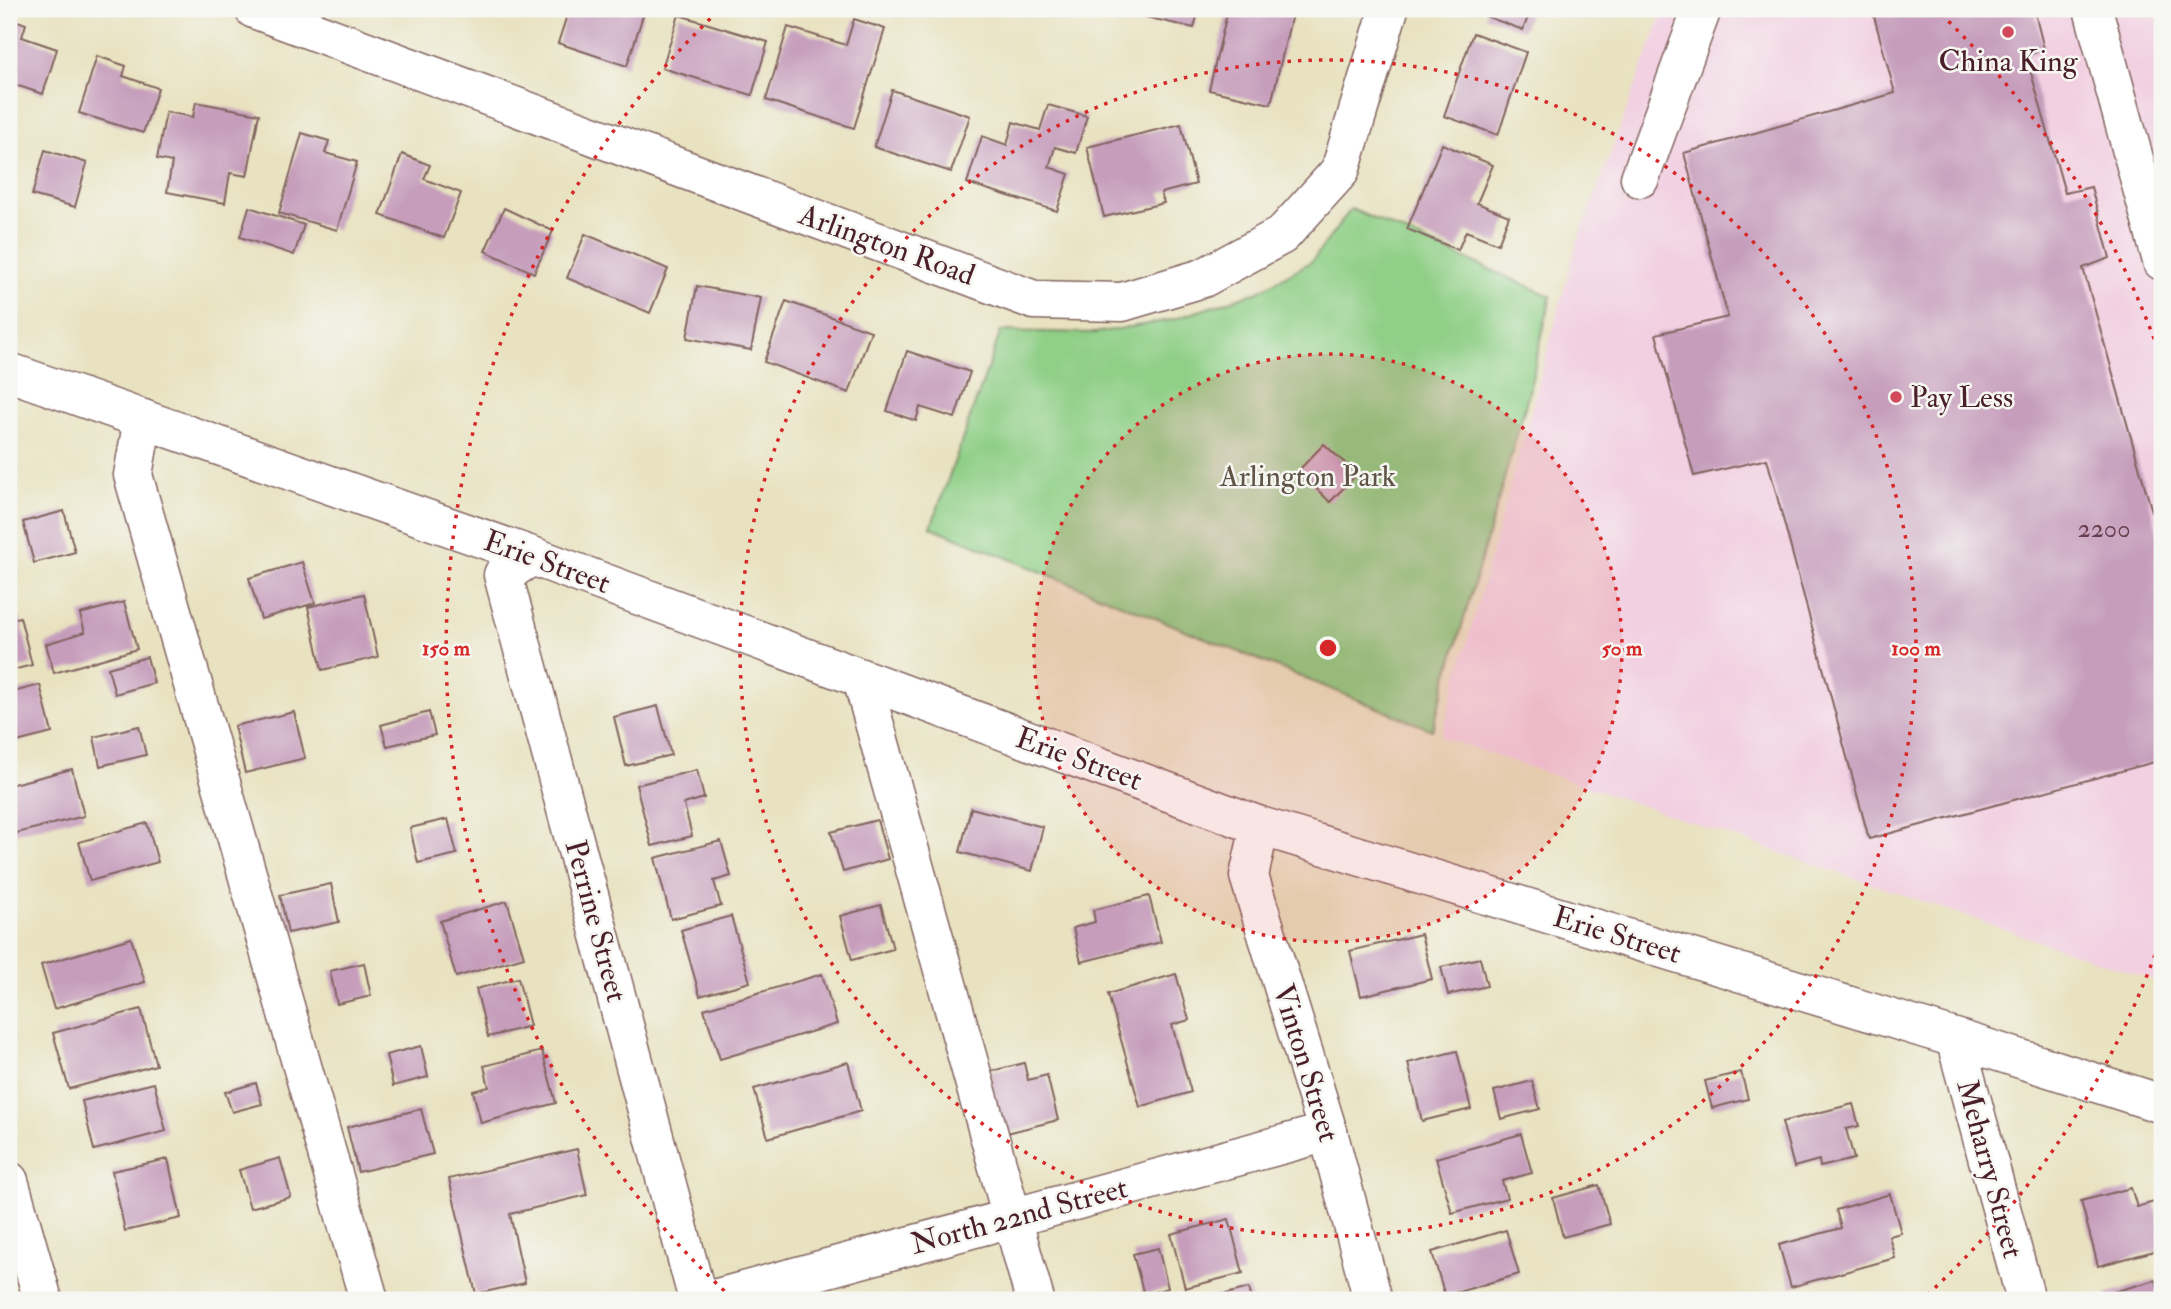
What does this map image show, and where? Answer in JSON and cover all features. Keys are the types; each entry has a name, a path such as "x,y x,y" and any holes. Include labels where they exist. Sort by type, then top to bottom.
{"street":[{"name":"Arlington Road","path":"254,9 1034,300 1122,302 1203,278 1282,235 1340,171 1389,9"},
{"path":"1640,178 1702,9"},
{"path":"2093,9 2162,261"},
{"name":"Erie Street","path":"9,372 532,556 1260,826 1955,1038 2162,1104"},
{"path":"143,419 133,475 369,1300"},
{"name":"Perrine Street","path":"532,556 503,575 698,1300"},
{"path":"862,678 1035,1300"},
{"name":"Vinton Street","path":"1260,826 1249,876 1328,1132 1373,1300"},
{"name":"Meharry Street","path":"1955,1038 2026,1300"},
{"name":"North 22nd Street","path":"710,1300 1328,1132"},
{"path":"9,1181 43,1300"}],"shaded area":[{"path":"1664,9 2162,9 2162,983 1441,737 1576,246"}],"green space":[{"name":"Arlington Park","path":"1351,209 1551,296 1528,396 1432,730 931,527 1001,331 1095,333 1171,320 1257,292 1312,261"}],"building":[{"path":"569,9 645,9 627,66 558,43"},
{"path":"1130,9 1199,9 1194,28 1128,13"},
{"path":"1228,9 1293,10 1271,104 1209,90"},
{"path":"1488,9 1531,9 1523,30 1485,16"},
{"name":"Pay Less","path":"1872,9 2034,9 2044,49 2026,55 2065,193 2091,187 2110,258 2083,268 2162,547 2162,760 1869,839 1767,459 1694,476 1656,334 1728,317 1684,153 1895,93"},
{"path":"679,15 768,42 752,95 662,68"},
{"path":"9,18 26,24 22,37 57,49 43,94 9,83"},
{"path":"854,19 885,29 854,128 766,100 788,27 846,45"},
{"path":"1473,33 1526,52 1498,135 1444,116"},
{"path":"97,56 126,66 123,76 158,88 143,133 79,113"},
{"path":"892,90 970,116 951,172 874,147"},
{"path":"196,102 259,114 247,176 230,173 225,203 167,192 172,162 157,159 166,112 193,117"},
{"path":"1048,105 1087,116 1076,153 1055,147 1049,167 1069,174 1057,211 967,183 982,136 1007,145 1013,122 1040,130"},
{"path":"1181,124 1196,184 1161,193 1164,203 1104,217 1087,147"},
{"path":"302,133 329,141 325,153 357,162 337,230 279,213"},
{"path":"1442,144 1493,165 1477,203 1509,216 1498,244 1466,231 1458,250 1407,229"},
{"path":"45,150 87,163 75,207 32,195"},
{"path":"402,154 430,165 424,179 461,193 444,238 380,215"},
{"path":"249,207 304,225 294,255 240,237"},
{"path":"504,208 553,231 534,273 485,251"},
{"path":"585,234 668,269 650,313 567,278"},
{"path":"697,286 761,298 751,350 687,338"},
{"path":"786,301 871,331 849,393 764,362"},
{"path":"907,351 970,372 955,418 920,407 916,421 887,411"},
{"path":"1324,444 1357,474 1330,502 1298,471"},
{"path":"64,511 75,552 34,563 23,522"},
{"path":"302,562 315,603 261,619 249,578"},
{"path":"364,594 378,657 322,670 308,607"},
{"path":"124,602 137,649 54,673 46,644 85,632 80,614"},
{"path":"20,617 32,665 9,671 9,620"},
{"path":"147,657 154,683 115,694 108,668"},
{"path":"40,685 52,733 9,744 9,693"},
{"path":"658,706 671,755 626,766 614,717"},
{"path":"294,712 305,758 245,773 234,726"},
{"path":"429,712 435,735 387,746 381,725"},
{"path":"139,726 146,755 100,766 94,737"},
{"path":"72,769 84,816 9,835 9,785"},
{"path":"697,770 704,798 684,804 692,836 652,846 636,785"},
{"path":"971,808 1043,827 1032,871 960,852"},
{"path":"448,819 457,854 418,863 410,828"},
{"path":"877,820 888,859 843,872 831,832"},
{"path":"147,823 158,862 90,881 79,842"},
{"path":"721,841 731,876 714,881 721,906 671,919 655,858"},
{"path":"331,884 339,922 288,933 280,895"},
{"path":"1149,896 1161,942 1081,962 1073,928 1095,922 1093,910"},
{"path":"507,901 524,957 456,977 440,921"},
{"path":"881,905 893,949 852,960 840,916"},
{"path":"731,916 750,982 700,996 681,930"},
{"path":"1421,934 1432,979 1361,996 1350,951"},
{"path":"131,938 145,982 54,1009 41,965"},
{"path":"1480,958 1487,986 1448,995 1441,967"},
{"path":"364,963 371,996 337,1004 330,971"},
{"path":"822,974 837,1024 720,1059 704,1009"},
{"path":"1176,974 1189,1020 1172,1025 1191,1092 1140,1107 1108,994"},
{"path":"518,978 530,1026 488,1037 476,989"},
{"path":"141,1009 156,1065 69,1089 53,1033"},
{"path":"421,1046 428,1077 393,1086 386,1055"},
{"path":"542,1051 556,1103 481,1123 473,1091 489,1087 484,1066"},
{"path":"1457,1051 1471,1109 1422,1121 1408,1063"},
{"path":"848,1062 861,1111 768,1138 754,1089"},
{"path":"1024,1063 1028,1080 1047,1075 1058,1120 1003,1134 988,1072"},
{"path":"1741,1072 1748,1099 1712,1108 1705,1081"},
{"path":"1532,1081 1540,1109 1501,1119 1494,1091"},
{"path":"154,1083 166,1131 94,1150 82,1101"},
{"path":"256,1083 262,1104 232,1112 225,1092"},
{"path":"1853,1104 1859,1126 1846,1129 1854,1159 1820,1167 1819,1160 1794,1167 1782,1122"},
{"path":"421,1109 433,1154 358,1172 347,1127"},
{"path":"1521,1134 1532,1173 1502,1181 1507,1198 1452,1213 1436,1158"},
{"path":"577,1149 587,1195 510,1214 525,1283 476,1294 449,1179"},
{"path":"280,1158 291,1197 250,1208 239,1170"},
{"path":"168,1159 181,1218 125,1231 112,1171"},
{"path":"1599,1185 1610,1224 1563,1237 1553,1198"},
{"path":"2131,1188 2137,1207 2154,1202 2162,1232 2162,1249 2098,1266 2081,1201"},
{"path":"1890,1194 1901,1233 1889,1236 1895,1258 1791,1287 1779,1245 1841,1228 1836,1210"},
{"path":"1229,1219 1243,1273 1185,1288 1171,1234"},
{"path":"1506,1230 1519,1274 1445,1296 1432,1252"},
{"path":"1158,1248 1168,1288 1144,1295 1133,1254"},
{"path":"2156,1280 2162,1300 2108,1300 2106,1294"},
{"path":"1249,1288 1252,1300 1207,1299"}],"place":[{"name":"China King","path":"2008,32"},
{"name":"Pay Less","path":"1896,397"}]}
